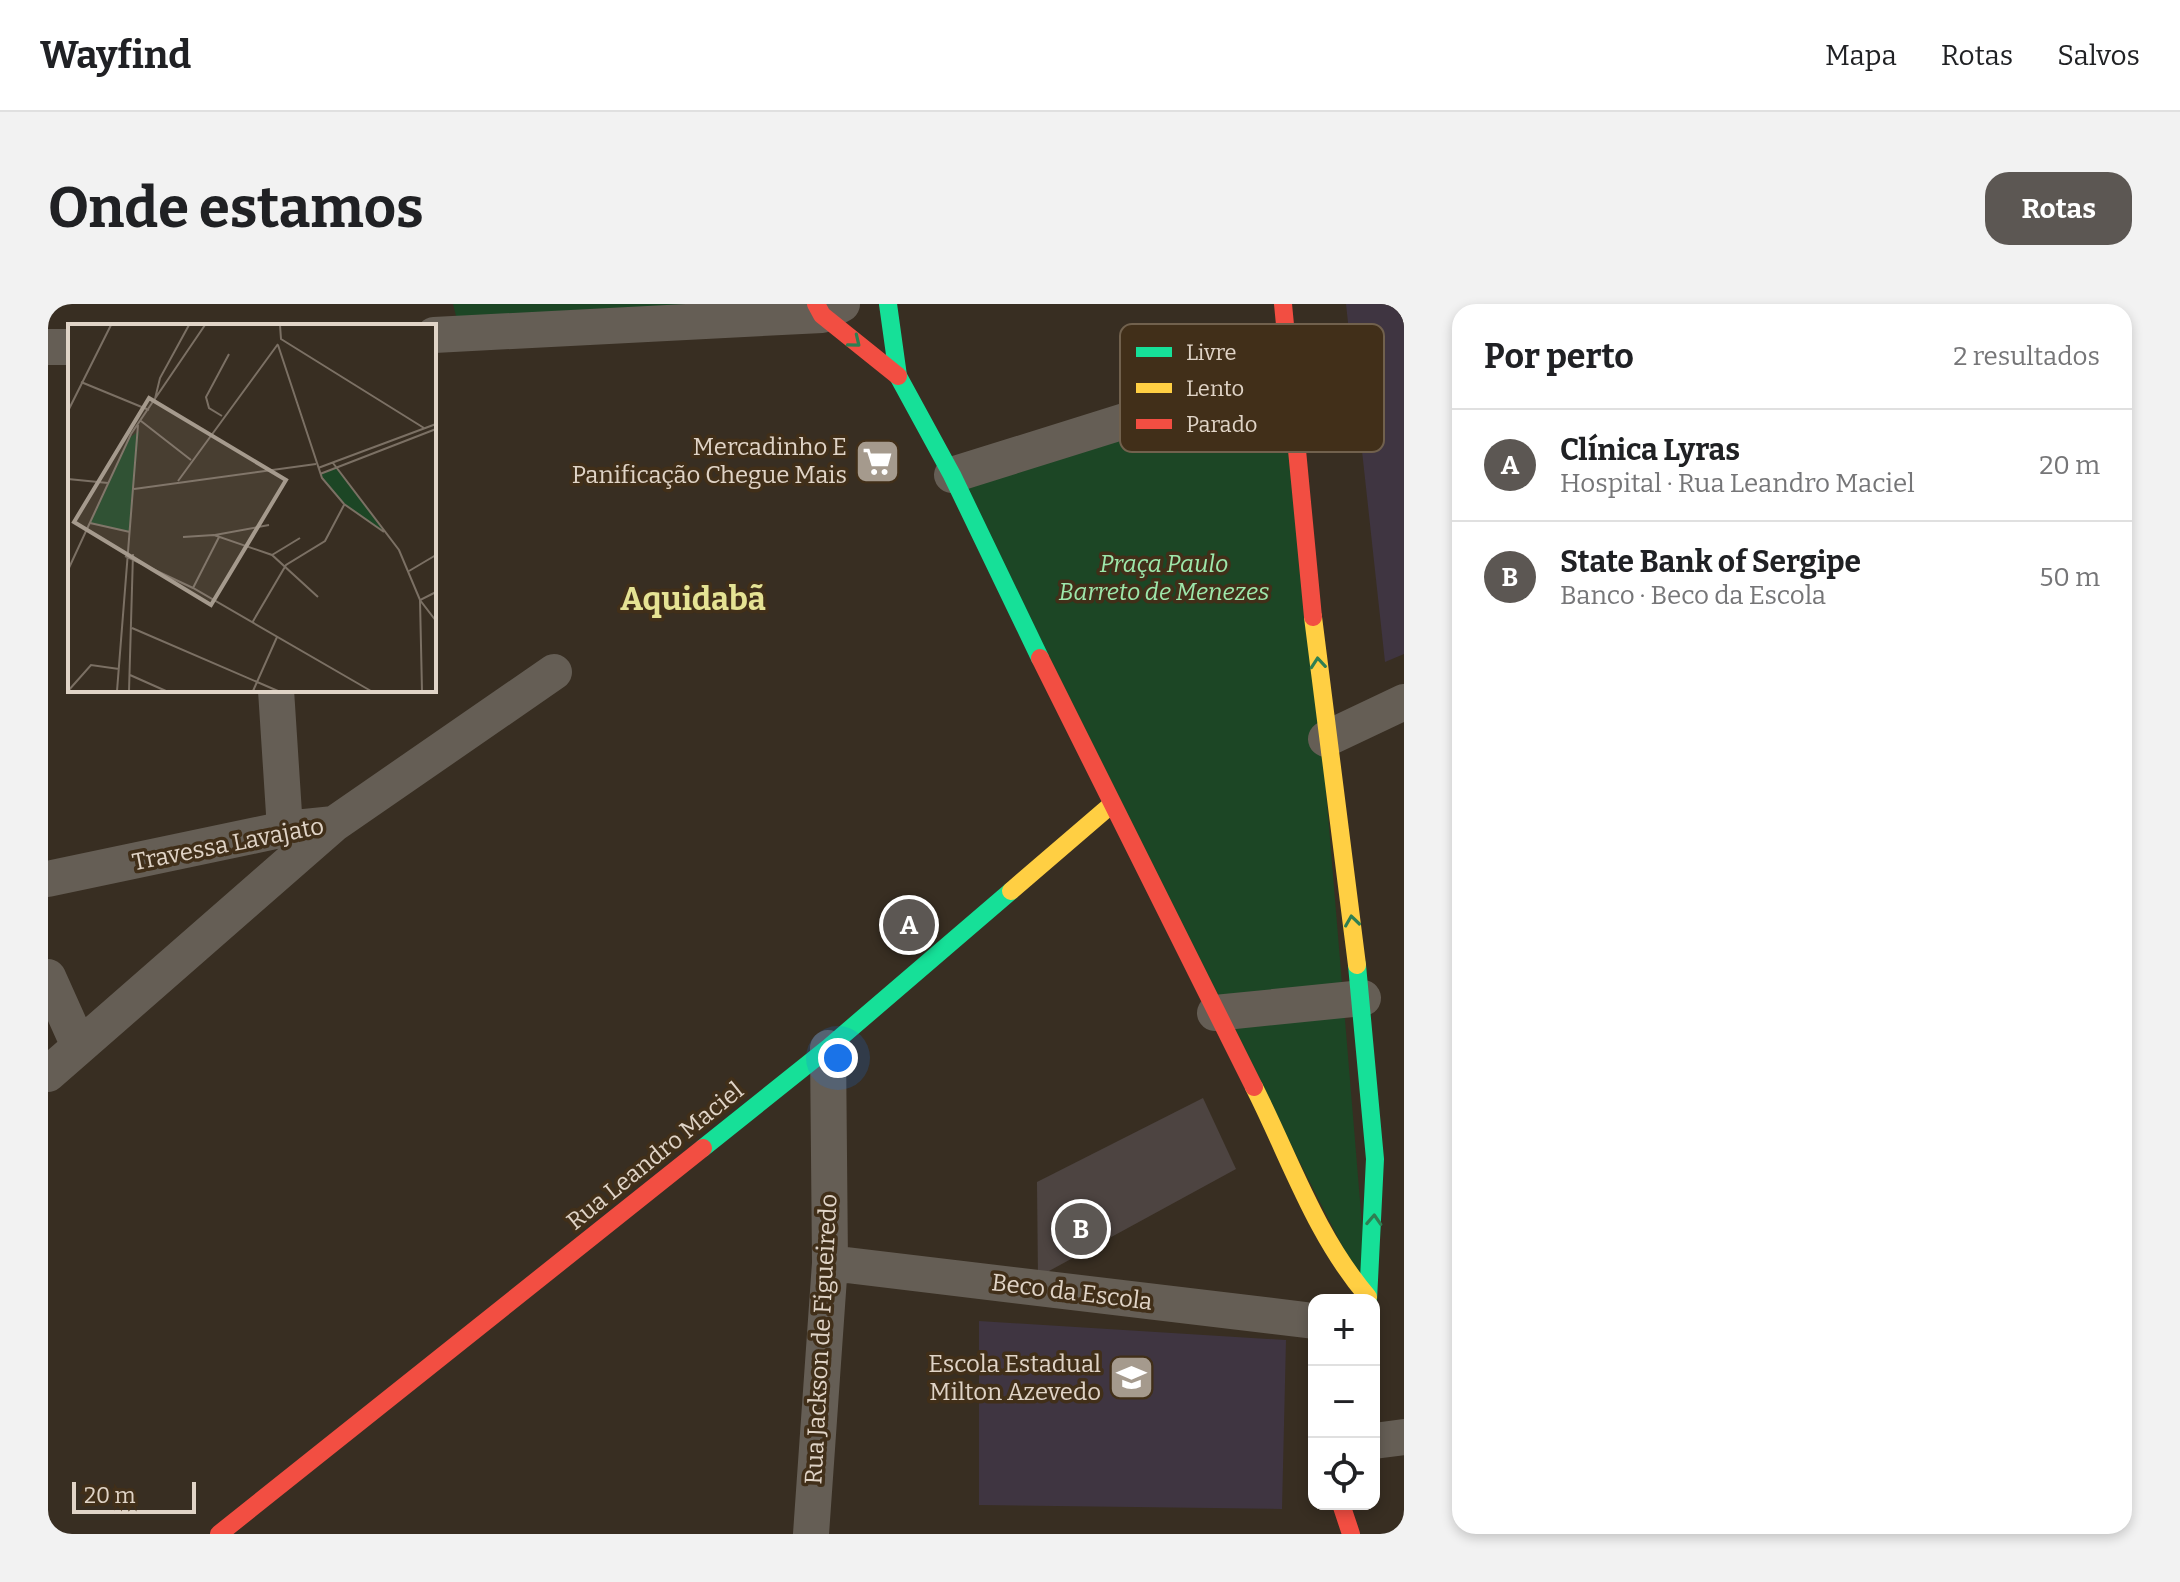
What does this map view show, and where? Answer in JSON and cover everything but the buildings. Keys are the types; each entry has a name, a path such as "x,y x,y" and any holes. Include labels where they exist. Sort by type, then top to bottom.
{"street":[{"path":"888,304 898,376"},
{"path":"1283,304 1285,324"},
{"path":"436,335 827,308 898,376 952,475 1332,1252 1364,1294"},
{"path":"952,475 1120,422"},
{"path":"1299,452 1326,739 1363,998 1375,1194 1368,1294"},
{"name":"Travessa Lavajato","path":"48,879 285,829 334,824 554,672"},
{"path":"276,692 285,829"},
{"path":"1326,739 1404,702"},
{"name":"Rua Leandro Maciel","path":"219,1534 828,1048 1111,805"},
{"path":"48,1074 334,824"},
{"path":"48,977 79,1046"},
{"path":"1215,1013 1363,998"},
{"name":"Rua Jackson de Figueiredo","path":"811,1534 830,1263 828,1048"},
{"name":"Beco da Escola","path":"830,1263 1308,1320"},
{"path":"1380,1440 1404,1437"},
{"path":"1337,1534 1339,1510"},
{"path":"1341,1510 1351,1534"}],"shaded area":[{"path":"1346,304 1404,304 1404,654 1385,662 1362,452 1384,452 1384,324 1348,324"},
{"name":"Escola Estadual Milton Azevedo","path":"979,1321 1286,1340 1282,1509 979,1505"}],"green space":[{"path":"453,304 749,304 458,324"},
{"name":"Praça Paulo Barreto de Menezes","path":"1120,422 1120,452 1298,452 1366,1294 952,475"}],"traffic: fast":[{"path":"888,304 898,376 952,475 1040,658"},
{"path":"703,1148 828,1048 1011,891"},
{"path":"1357,965 1375,1159 1368,1294"}],"traffic: slow":[{"path":"1313,617 1357,965"},
{"path":"1011,891 1111,805"},
{"path":"1254,1087 1318,1222 1366,1294"}],"traffic: jam":[{"path":"816,304 822,315 898,376"},
{"path":"1283,304 1285,324"},
{"path":"1297,452 1313,617"},
{"path":"1040,658 1254,1087"},
{"path":"219,1534 703,1148"},
{"path":"1343,1510 1351,1534"}],"place":[{"name":"Mercadinho E Panificação Chegue Mais","path":"878,461"},
{"name":"Clínica Lyras","path":"909,925"},
{"name":"State Bank of Sergipe","path":"1081,1229"},
{"name":"Escola Estadual Milton Azevedo","path":"1132,1378"}],"district":[{"name":"Aquidabã","path":"693,599"}]}
